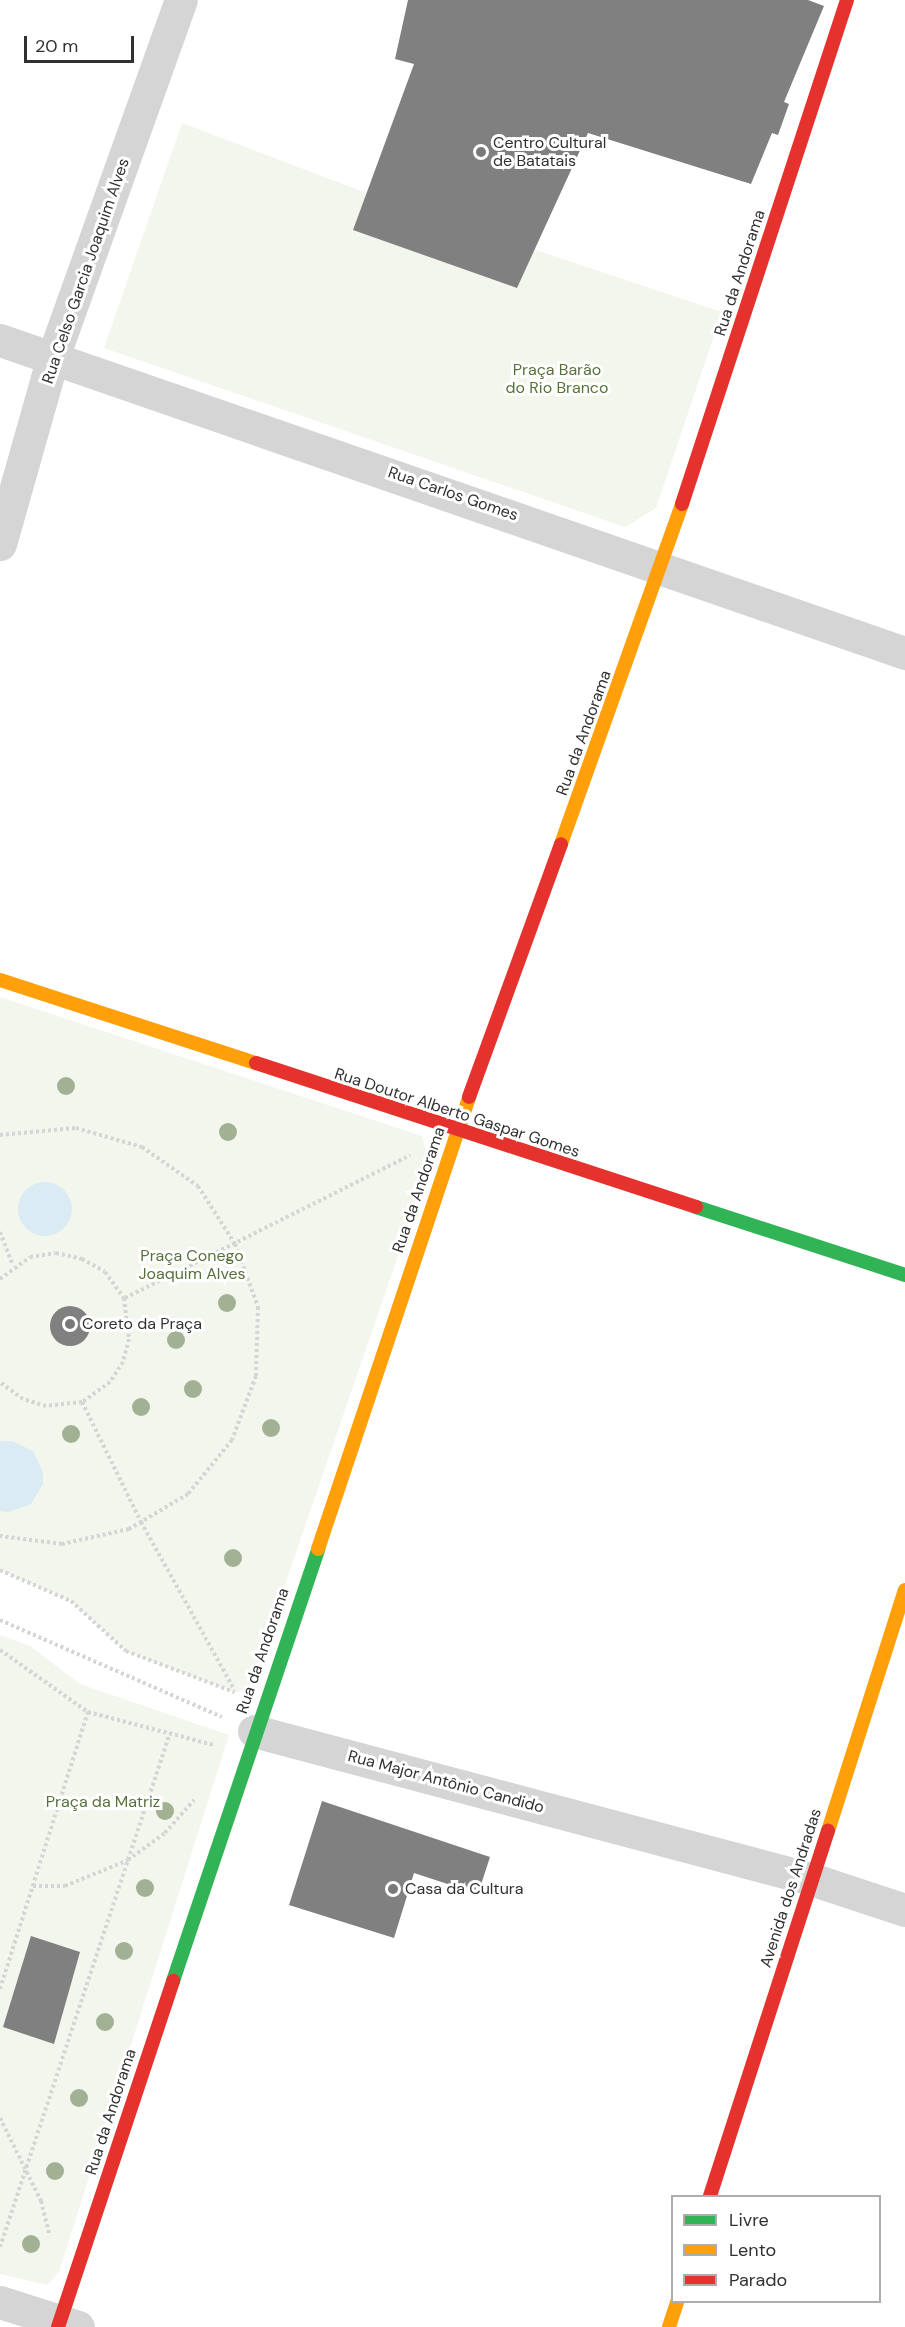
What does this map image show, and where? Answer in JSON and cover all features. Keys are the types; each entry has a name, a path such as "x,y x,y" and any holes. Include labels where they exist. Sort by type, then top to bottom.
{"street":[{"name":"Rua Celso Garcia Joaquim Alves","path":"0,544 54,357 181,0"},
{"name":"Rua da Andorama","path":"65,2325 254,1731 457,1131 662,566 847,0"},
{"name":"Rua Carlos Gomes","path":"0,340 662,566 905,653"},
{"name":"Rua Doutor Alberto Gaspar Gomes","path":"0,980 457,1131 905,1275"},
{"name":"Avenida dos Andradas","path":"710,2195 905,1590"},
{"name":"Rua Major Antônio Candido","path":"254,1731 811,1879 905,1910"},
{"path":"0,2302 65,2325"},
{"path":"669,2327 676,2303"}],"path":[{"path":"0,1135 76,1128 142,1147 198,1186 235,1244 258,1307 256,1376 232,1440 188,1494 129,1529 62,1544 0,1536"},
{"path":"124,1298 414,1154"},
{"path":"0,1232 13,1266"},
{"path":"0,1279 13,1266 30,1257 56,1253 82,1259 105,1272 124,1298 129,1339 123,1362 110,1382 82,1402 46,1406 23,1399 0,1382"},
{"path":"82,1402 141,1522 236,1693"},
{"path":"0,1570 71,1601 126,1651 236,1693"},
{"path":"0,1620 254,1731"},
{"path":"0,1650 88,1712 169,1736 218,1746"},
{"path":"236,1693 240,1682"},
{"path":"0,1989 88,1712"},
{"path":"0,2247 169,1736"},
{"path":"33,1886 65,1886 128,1860 165,1833 200,1791"},
{"path":"0,2118 41,2201 50,2245"}],"green space":[{"name":"Praça Barão do Rio Branco","path":"182,123 380,198 722,312 656,508 625,527 104,348"},
{"name":"Praça Conego Joaquim Alves","path":"0,997 422,1136 430,1163 250,1686 236,1693 126,1651 71,1601 0,1570"},
{"name":"Praça da Matriz","path":"0,1635 30,1646 80,1684 229,1735 59,2272 47,2285 0,2274"}],"shaded area":[{"path":"40,1182 50,1182 60,1186 68,1194 72,1209 68,1224 60,1232 50,1236 40,1236 30,1232 22,1224 18,1214 18,1204 22,1194 30,1186"},
{"path":"0,1441 12,1441 33,1451 43,1472 43,1484 31,1504 9,1512 0,1511"}],"building":[{"name":"Centro Cultural de Batatais","path":"408,0 808,0 824,6 784,102 789,104 778,135 772,133 751,184 588,133 517,288 353,230 414,64 395,59"},
{"name":"Coreto da Praça","path":"70,1306 84,1312 90,1326 84,1340 70,1346 56,1340 50,1326 56,1312"},
{"path":"322,1801 490,1857 478,1894 414,1873 394,1938 289,1905"},
{"path":"31,1936 80,1952 54,2044 3,2027"}],"traffic: fast":[{"path":"696,1207 905,1275"},
{"path":"173,1981 318,1549"}],"traffic: slow":[{"path":"561,844 682,504"},
{"path":"0,980 256,1063"},
{"path":"318,1549 469,1097"},
{"path":"828,1831 905,1590"},
{"path":"669,2327 677,2303"}],"traffic: jam":[{"path":"682,504 847,0"},
{"path":"469,1097 561,844"},
{"path":"256,1063 696,1207"},
{"path":"710,2195 828,1831"},
{"path":"58,2327 173,1981"}],"place":[{"name":"Centro Cultural de Batatais","path":"481,152"},
{"name":"Coreto da Praça","path":"70,1324"},
{"name":"Casa da Cultura","path":"393,1889"}]}
